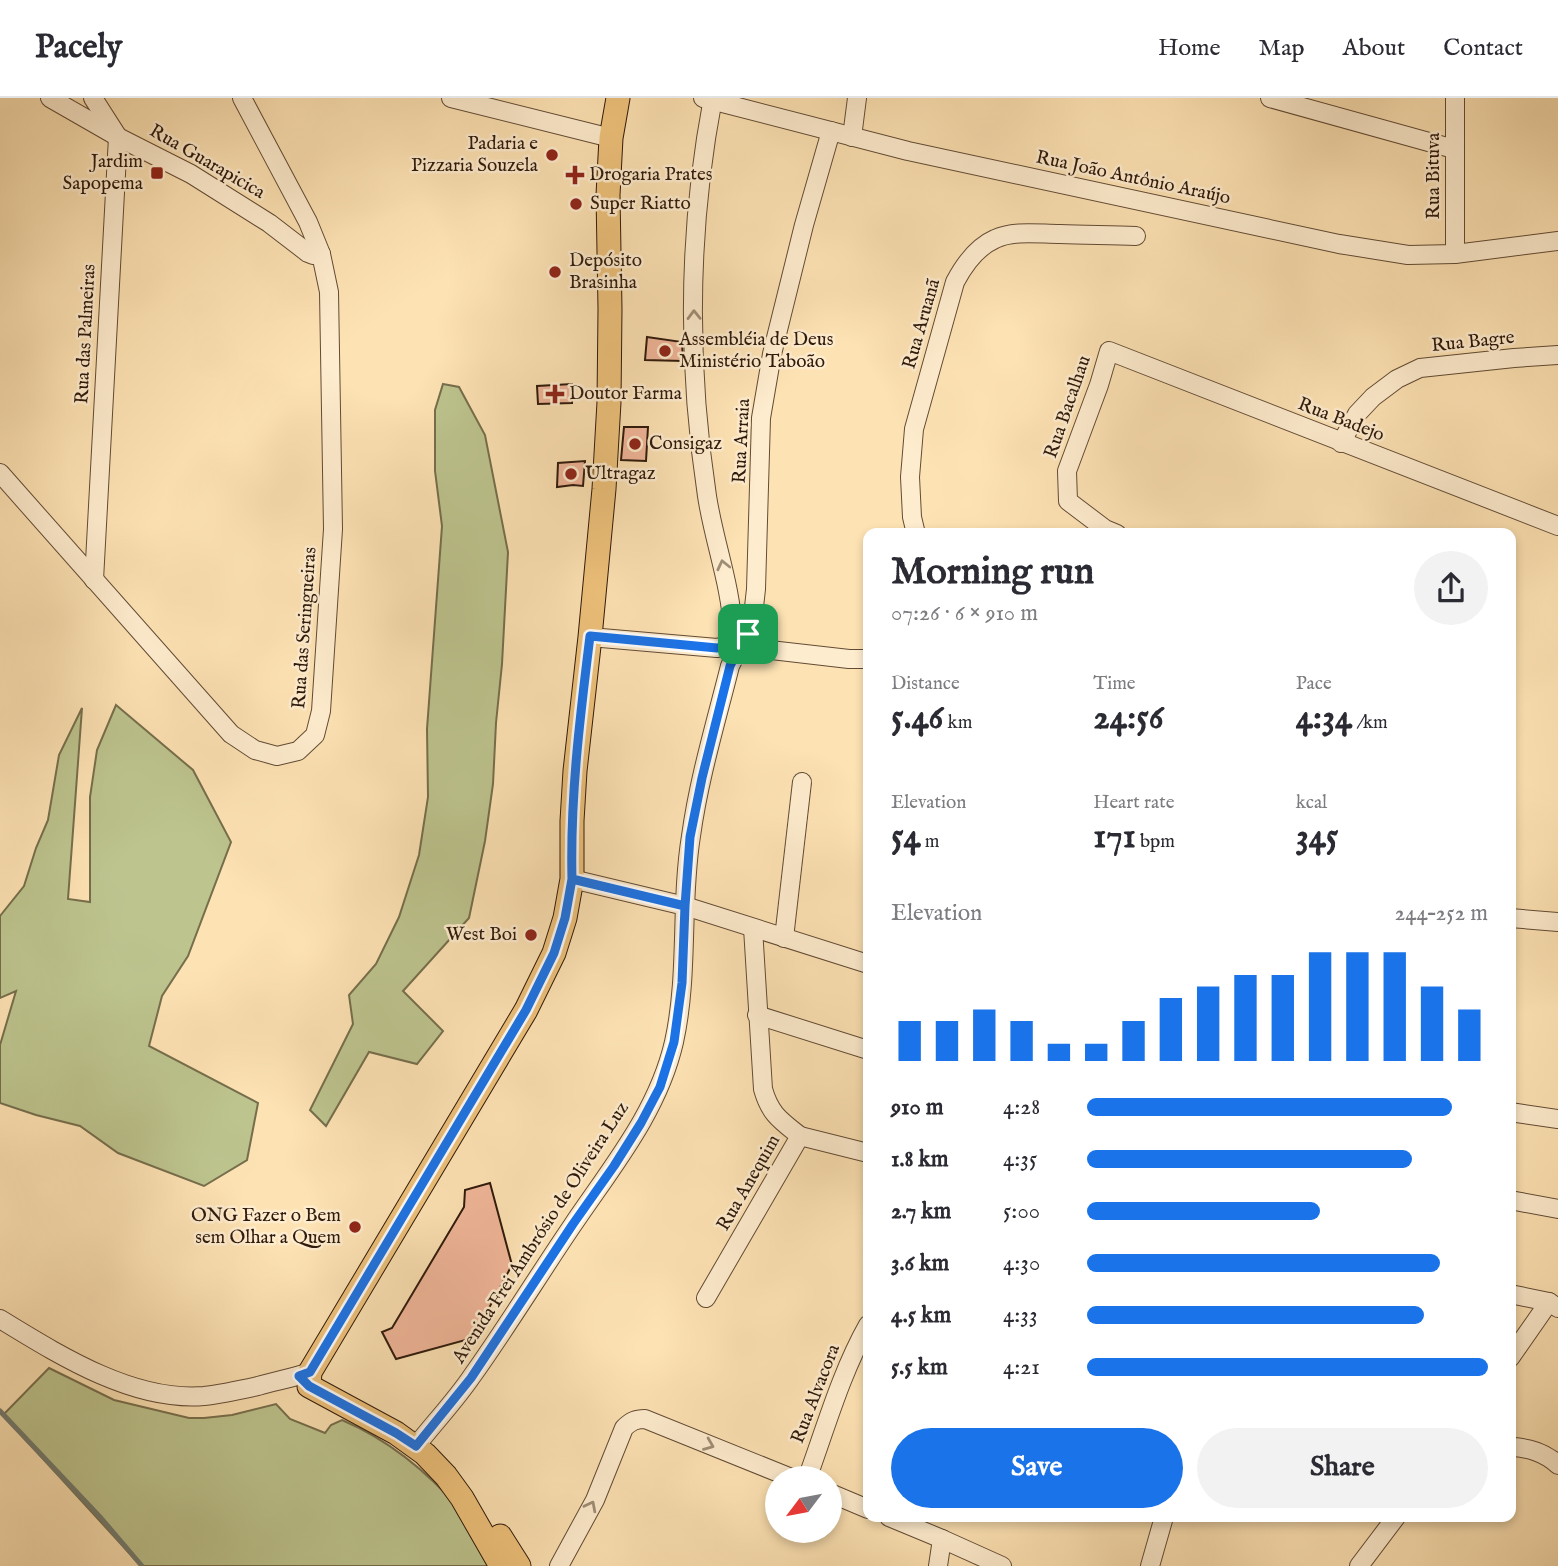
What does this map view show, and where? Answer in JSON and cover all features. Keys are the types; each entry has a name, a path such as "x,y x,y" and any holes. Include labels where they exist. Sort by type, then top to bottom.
{"main road":[{"path":"519,1566 474,1493 448,1457 420,1440 396,1433 306,1378 526,1010 554,953 565,918 572,879 575,771 603,502 609,402 608,195 611,138 618,98"},
{"path":"420,1440 462,1498 501,1566"}],"street":[{"name":"Rua Guarapicica","path":"50,98 191,174 269,223 308,253 321,254"},
{"path":"93,98 118,136"},
{"name":"Rua das Seringueiras","path":"0,473 231,734 255,750 277,756 298,751 315,735 321,711 333,529 328,292 321,254 295,196 242,98"},
{"path":"451,98 611,138"},
{"path":"852,137 857,98"},
{"path":"1270,98 1454,149"},
{"name":"Rua Bituva","path":"1455,98 1455,254"},
{"name":"Rua João Antônio Araújo","path":"710,99 908,151 1339,244 1408,255 1455,254 1558,241"},
{"name":"Avenida Frei Ambrósio de Oliveira Luz","path":"420,1440 471,1378 614,1166 660,1087 674,1042 681,995 690,837 730,666 739,643 707,498 695,392 694,246 710,99"},
{"name":"Rua Arraia","path":"739,643 752,625 756,590 761,418 772,354 831,131"},
{"name":"Rua das Palmeiras","path":"94,580 118,136"},
{"name":"Rua Guarapicica","path":"269,223 291,211 295,205 295,196"},
{"name":"Rua Aruanã","path":"915,528 910,477 914,429 955,282 964,265 994,239 1009,234 1136,236"},
{"name":"Rua Badejo","path":"1110,351 1558,526"},
{"name":"Rua Bacalhau","path":"1104,528 1068,501 1066,485 1067,471 1110,351"},
{"name":"Rua Bagre","path":"1341,443 1357,414 1373,397 1397,379 1420,368 1558,355"},
{"path":"590,636 717,648 739,643 863,659"},
{"path":"849,659 863,669"},
{"path":"784,938 802,782"},
{"path":"572,879 685,906 863,962"},
{"path":"1516,918 1558,922"},
{"name":"Rua Anequim","path":"706,1298 800,1136 775,1116 763,1088 753,928"},
{"path":"757,1015 863,1049"},
{"path":"1516,1113 1558,1119"},
{"path":"800,1136 863,1152"},
{"path":"1516,1201 1558,1209"},
{"path":"1516,1295 1555,1302 1516,1351"},
{"path":"0,1319 64,1358 109,1378 148,1391 203,1396 306,1378"},
{"name":"Rua Alvacora","path":"812,1466 843,1377 863,1334"},
{"path":"559,1566 595,1500 624,1428 637,1419 645,1419 765,1467"},
{"path":"1516,1447 1525,1447 1553,1459 1558,1465"},
{"path":"842,1498 863,1507"},
{"path":"901,1522 1002,1566"},
{"path":"1150,1566 1163,1522"},
{"path":"1359,1566 1392,1522"},
{"path":"938,1566 942,1539"}],"green space":[{"path":"443,384 459,387 485,435 508,552 493,784 485,841 469,918 403,991 443,1031 417,1064 369,1052 326,1126 310,1110 353,1024 349,995 376,964 399,917 419,855 428,797 427,729 442,526 435,471 435,410"},
{"path":"116,705 193,770 231,842 188,956 162,996 149,1046 258,1103 247,1160 204,1186 118,1153 80,1126 0,1103 0,1045 16,991 0,998 0,916 24,886 48,820 59,755 82,708 68,899 90,902 90,797 97,750"},
{"path":"49,1368 114,1400 189,1418 232,1415 276,1404 290,1419 325,1433 331,1425 342,1420 376,1437 436,1484 467,1518 498,1566 141,1566 3,1415"}],"building":[{"name":"Assembléia de Deus Ministério Taboão","path":"647,337 682,342 683,361 645,360"},
{"name":"Doutor Farma","path":"572,384 572,403 538,404 537,386"},
{"name":"Consigaz","path":"624,427 648,427 646,461 621,460"},
{"name":"Ultragaz","path":"585,461 583,486 557,487 558,463"},
{"path":"490,1183 512,1265 473,1338 396,1359 382,1332 392,1328 464,1207 465,1190"}],"waterway":[{"path":"0,1411 101,1518 142,1566"}],"place":[{"name":"Padaria e Pizzaria Souzela","path":"552,155"},
{"name":"Jardim Sapopema","path":"157,173"},
{"name":"Drogaria Prates","path":"575,175"},
{"name":"Super Riatto","path":"576,204"},
{"name":"Depósito Brasinha","path":"555,272"},
{"name":"Assembléia de Deus Ministério Taboão","path":"665,351"},
{"name":"Doutor Farma","path":"555,394"},
{"name":"Consigaz","path":"635,444"},
{"name":"Ultragaz","path":"571,474"},
{"name":"West Boi","path":"531,935"},
{"name":"ONG Fazer o Bem sem Olhar a Quem","path":"355,1227"}],"route":[{"path":"748,634 744,631 733,632 727,638 725,646 717,648 590,636 575,771 572,879 628,893 685,906 682,983 674,1042 660,1087 614,1166 471,1378 416,1446 309,1386 299,1376 310,1372 526,1010 554,953 565,918 572,879 685,906 690,837 702,778 730,666 734,658 744,658 753,648 748,634"}]}
